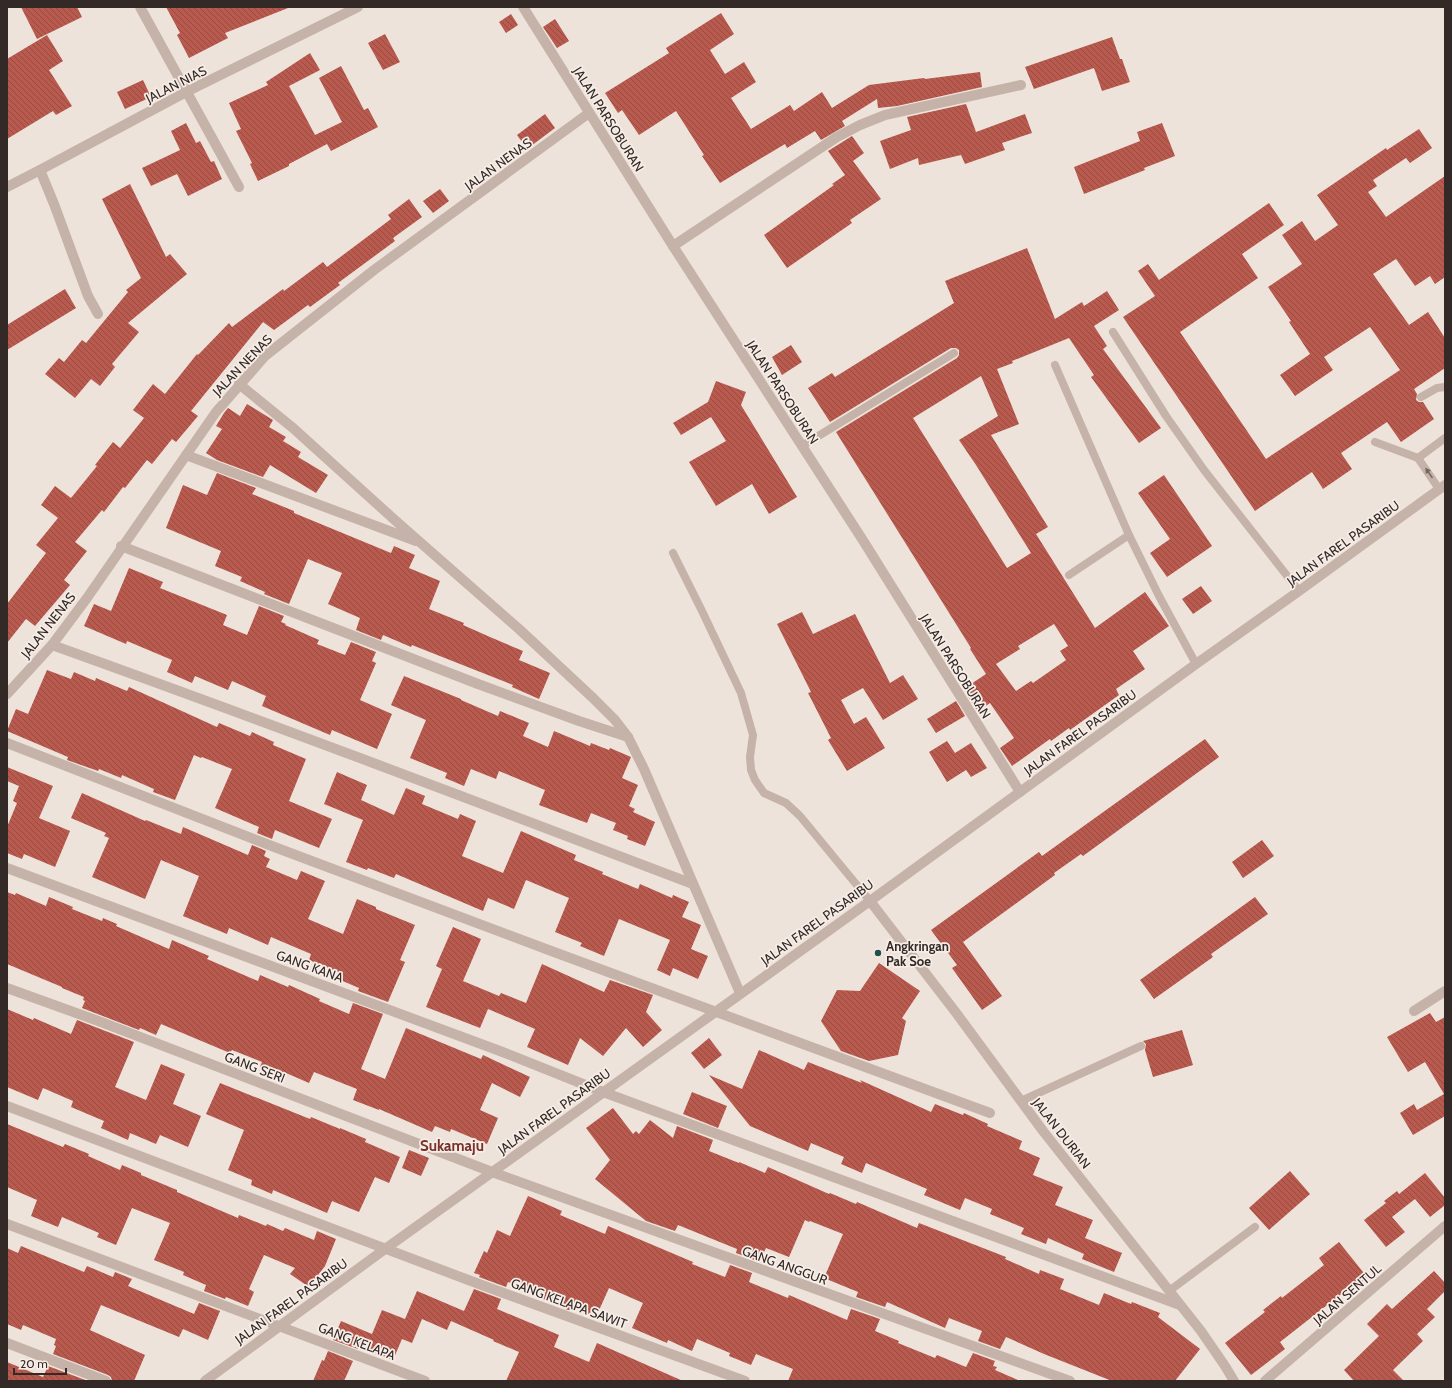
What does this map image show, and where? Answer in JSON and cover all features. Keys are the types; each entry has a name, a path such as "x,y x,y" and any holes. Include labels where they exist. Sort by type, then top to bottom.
{"street":[{"path":"140,7 188,91 239,186"},
{"name":"JALAN NIAS","path":"7,187 188,91 358,7"},
{"name":"JALAN PARSOBURAN","path":"523,7 673,246 864,542 1020,792"},
{"path":"673,246 837,137 860,125 885,115 1021,85"},
{"name":"JALAN NENAS","path":"7,694 52,645 87,598 121,546 216,412 265,356 374,270 590,113"},
{"path":"40,170 86,290 98,314"},
{"path":"239,384 293,428 519,629 615,720 628,737 644,769 740,993"},
{"path":"186,455 421,543"},
{"name":"JALAN FAREL PASARIBU","path":"204,1381 1442,487"},
{"path":"121,546 492,689 578,721 628,737"},
{"path":"52,645 231,710 693,884"},
{"path":"7,743 277,848 714,1012 990,1113"},
{"name":"GANG KANA","path":"7,868 500,1051 603,1092 1180,1305"},
{"name":"JALAN DURIAN","path":"870,900 910,951 1043,1131 1180,1305 1226,1366 1234,1381"},
{"name":"GANG SERI","path":"7,988 123,1030 492,1172"},
{"path":"1414,1011 1445,991"},
{"name":"GANG KELAPA SAWIT","path":"7,1106 385,1249 745,1381"},
{"name":"GANG ANGGUR","path":"492,1172 1070,1381"},
{"name":"GANG KELAPA","path":"7,1224 425,1381"},
{"name":"JALAN SENTUL","path":"1265,1381 1445,1226"},
{"path":"7,1343 106,1381"}],"lane":[{"path":"1113,332 1166,416 1204,470 1299,591"},
{"path":"802,446 954,353"},
{"path":"1055,365 1129,535 1159,596 1196,664"},
{"path":"1421,397 1437,388 1445,387"},
{"path":"1418,458 1445,438"},
{"path":"1375,442 1418,458 1442,487"},
{"path":"1069,575 1129,535"},
{"path":"673,553 741,693 753,735 750,758 751,770 755,780 764,793 786,803 800,816 870,900"},
{"path":"1021,1101 1141,1046"},
{"path":"1169,1291 1256,1227"}],"building":[{"path":"21,7 77,7 82,17 37,39"},
{"path":"166,7 288,8 225,33 228,38 189,58 177,35 180,33"},
{"path":"721,13 734,34 710,50 725,74 744,62 756,82 731,98 751,129 790,105 794,111 822,92 832,108 869,85 980,72 982,87 897,106 878,108 877,99 842,121 845,126 821,140 815,131 787,148 785,144 720,183 702,156 704,155 676,111 639,135 622,110 618,113 605,93 669,53 666,48"},
{"path":"511,14 518,25 506,33 499,22"},
{"path":"555,19 569,41 557,48 543,27"},
{"path":"385,34 400,62 383,70 368,43"},
{"path":"47,35 63,61 49,70 72,106 56,115 53,111 7,139 7,59"},
{"path":"1112,37 1130,82 1102,91 1094,68 1034,89 1025,67"},
{"path":"310,53 320,70 289,86 315,135 342,122 319,78 341,66 364,110 368,108 378,127 331,151 327,144 289,164 289,166 258,181 250,164 252,163 236,131 241,129 229,103 268,85 266,82"},
{"path":"143,80 151,97 125,109 117,92"},
{"path":"966,104 976,132 1025,114 1032,133 1002,143 1005,150 965,164 961,155 919,165 918,158 890,169 880,141 911,130 907,117"},
{"path":"545,114 555,128 527,149 517,135"},
{"path":"186,123 196,143 200,141 211,162 214,161 222,179 188,196 177,174 151,186 142,168 180,150 171,131"},
{"path":"1162,123 1175,156 1144,168 1145,170 1084,194 1074,167 1140,141 1137,132"},
{"path":"1419,129 1432,148 1410,163 1406,158 1373,180 1377,186 1368,192 1386,217 1445,176 1445,277 1435,284 1430,276 1415,286 1396,259 1373,274 1409,325 1428,312 1445,338 1445,368 1414,389 1417,394 1416,400 1423,402 1434,419 1401,442 1387,422 1341,453 1352,469 1323,489 1312,472 1255,511 1123,317 1155,296 1138,271 1148,264 1159,280 1269,203 1284,225 1242,254 1258,278 1180,332 1266,459 1400,370 1370,327 1324,357 1333,370 1295,396 1280,375 1310,354 1289,322 1291,321 1268,287 1302,264 1282,235 1302,221 1315,241 1338,225 1317,195 1386,148 1387,150"},
{"path":"852,136 864,153 853,161 881,199 850,220 852,223 787,268 764,235 834,185 832,184 845,175 828,151"},
{"path":"130,184 166,257 170,254 187,274 128,323 139,332 112,364 115,367 100,386 91,379 75,398 45,374 59,358 64,362 82,340 86,343 128,292 126,290 141,278 102,199"},
{"path":"440,189 449,201 433,213 423,201"},
{"path":"409,199 422,217 393,238 395,241 338,283 340,285 310,307 308,305 274,330 263,322 191,411 198,416 176,442 172,439 152,464 147,460 125,488 123,487 104,512 102,510 75,542 87,551 64,580 70,585 35,626 26,619 7,643 7,604 46,553 36,545 58,518 41,505 55,486 71,498 97,466 95,465 113,442 120,448 144,418 133,410 153,384 165,394 197,354 198,355 229,323 232,327 283,289 284,291 323,262 327,267 391,219 388,215"},
{"path":"1027,248 1055,319 1082,302 1084,306 1107,291 1119,310 1094,326 1107,346 1103,349 1161,428 1139,443 1091,377 1094,375 1069,338 1012,361 1013,363 997,369 1019,424 991,435 1048,527 1036,534 1095,628 1145,592 1169,626 1133,651 1145,669 1116,689 1119,695 1070,730 1069,728 1051,741 1050,739 1012,766 1000,748 1014,738 990,703 980,710 979,708 976,709 967,695 969,693 965,688 986,674 836,432 957,358 959,355 959,350 956,348 951,348 830,422 808,388 832,373 835,377 954,303 945,281","holes":["981,376 998,416 959,440 1031,553 1007,568 913,418","1054,624 1068,646 1060,651 1066,660 1033,683 1031,681 1016,691 996,664 1020,649 1018,646"]},
{"path":"65,289 76,308 7,350 7,325"},
{"path":"791,345 802,362 782,375 772,357"},
{"path":"716,381 746,392 741,405 797,497 769,514 752,484 716,506 689,462 726,441 711,417 681,435 673,423 708,402"},
{"path":"247,404 273,420 269,427 286,437 283,441 301,452 298,457 328,475 316,493 270,465 263,477 217,460 206,453 222,429 216,426 228,408 240,416"},
{"path":"217,473 256,488 252,494 294,511 294,513 391,553 394,546 415,555 409,568 440,581 429,609 464,623 463,625 523,651 519,660 550,673 539,699 512,687 513,685 412,645 411,647 383,635 381,640 356,630 360,618 328,604 342,573 308,559 289,604 264,594 265,592 240,581 242,577 215,566 221,551 166,528 183,485 207,495"},
{"path":"1164,475 1212,546 1167,577 1150,553 1170,539 1138,493"},
{"path":"129,568 163,582 160,588 227,615 223,625 247,635 259,606 284,616 281,622 319,640 317,644 345,655 351,642 376,652 372,661 376,663 360,700 392,714 377,749 332,730 330,735 262,706 266,696 232,681 228,690 195,676 192,683 167,672 172,660 127,641 126,644 84,626 94,604 111,611"},
{"path":"1201,586 1212,601 1193,614 1182,599"},
{"path":"802,612 813,634 855,614 890,683 903,675 918,699 883,720 863,688 841,700 854,724 866,717 885,748 847,771 828,740 831,738 808,693 811,692 777,624"},
{"path":"47,670 71,679 74,672 95,681 96,678 127,691 129,687 217,727 219,723 250,736 252,732 274,742 273,745 306,759 289,801 332,819 319,848 275,830 272,839 257,833 259,827 215,808 232,769 202,757 201,758 194,755 175,800 153,792 154,789 122,775 121,778 99,769 98,771 67,760 68,757 7,731 16,709 28,714"},
{"path":"404,676 498,716 500,711 529,723 523,736 548,747 554,731 590,746 591,743 609,750 610,748 631,757 622,778 638,785 629,806 635,809 633,812 655,822 645,846 627,839 628,836 613,830 616,823 591,813 587,823 539,805 545,790 499,771 496,779 471,769 464,786 445,778 447,773 410,758 426,720 391,705"},
{"path":"956,701 965,716 936,733 927,719"},
{"path":"1205,739 1219,757 1083,856 1081,854 1054,873 1055,875 963,942 1002,996 982,1010 952,968 957,965 931,930 1039,852 1042,856"},
{"path":"947,741 955,753 971,743 987,768 971,777 966,770 947,782 929,752"},
{"path":"7,767 53,786 39,818 70,831 55,867 24,854 22,859 7,853 7,827 17,803 13,801 19,786 7,781"},
{"path":"337,772 367,785 361,800 394,815 406,788 425,796 422,804 458,819 460,814 476,821 462,856 503,873 521,831 576,855 574,860 603,872 602,874 638,889 640,884 672,898 673,895 689,902 682,917 701,925 691,949 708,956 698,979 673,968 670,976 657,970 670,940 619,919 604,956 580,946 582,943 555,932 569,898 526,880 514,909 488,898 483,911 396,874 394,878 368,868 367,870 346,862 363,820 324,804"},
{"path":"82,793 145,821 146,820 181,834 183,827 248,855 252,845 266,851 264,856 270,859 266,867 297,880 301,871 325,881 308,919 343,934 357,899 376,907 376,909 415,925 400,960 405,962 388,1002 358,991 359,988 338,979 341,973 309,960 311,954 271,937 268,945 229,928 227,934 183,916 199,876 161,860 145,899 92,877 109,838 104,836 106,833 71,818"},
{"path":"1262,840 1274,856 1243,878 1232,862"},
{"path":"7,892 15,895 16,893 46,906 49,897 73,907 72,909 102,921 103,918 117,924 116,926 169,949 172,940 209,956 207,959 258,981 260,975 288,987 289,985 320,999 319,1001 349,1014 353,1003 383,1014 361,1069 385,1079 406,1028 481,1059 483,1055 530,1077 520,1097 492,1083 480,1110 498,1118 487,1144 451,1129 450,1132 435,1126 432,1132 379,1109 353,1100 357,1089 314,1072 309,1083 286,1073 284,1077 260,1067 262,1062 232,1050 230,1053 161,1024 156,1035 140,1028 139,1030 82,1008 85,1001 83,1000 84,997 7,964"},
{"path":"1255,897 1268,914 1211,954 1213,957 1154,999 1140,980"},
{"path":"453,927 481,939 463,981 499,996 501,993 526,1003 542,964 604,992 610,980 653,995 646,1012 662,1030 643,1047 626,1028 603,1056 580,1038 568,1065 527,1047 535,1029 488,1009 480,1028 426,1007 442,969 436,966"},
{"path":"879,963 920,991 902,1018 906,1021 898,1055 869,1061 841,1051 821,1021 837,990 860,991"},
{"path":"7,1009 33,1020 34,1018 71,1034 77,1020 134,1042 115,1087 146,1100 161,1064 185,1074 173,1104 201,1116 188,1147 160,1135 156,1144 130,1133 128,1140 101,1128 104,1121 71,1107 73,1101 43,1088 38,1100 7,1087"},
{"path":"1430,1013 1436,1022 1445,1017 1445,1116 1413,1135 1400,1113 1414,1104 1417,1110 1444,1094 1425,1062 1408,1072 1387,1037"},
{"path":"1182,1030 1193,1065 1153,1077 1145,1050 1146,1044 1143,1041"},
{"path":"709,1038 722,1055 704,1069 691,1053"},
{"path":"759,1050 804,1070 808,1062 862,1083 860,1080 931,1112 935,1104 963,1115 964,1113 988,1124 987,1126 1022,1141 1019,1149 1040,1158 1033,1175 1063,1187 1055,1205 1093,1220 1085,1238 1122,1253 1114,1272 1082,1259 1084,1254 1048,1238 1046,1244 1021,1234 1024,1228 990,1214 992,1209 965,1198 960,1210 924,1195 927,1189 866,1163 862,1173 841,1164 844,1157 811,1143 808,1151 750,1126 709,1075 742,1089"},
{"path":"220,1083 310,1119 311,1117 340,1128 366,1139 365,1142 400,1157 389,1183 375,1177 359,1212 332,1201 327,1213 273,1190 272,1194 251,1185 252,1180 228,1170 244,1130 206,1114"},
{"path":"692,1092 727,1106 718,1128 683,1114"},
{"path":"613,1108 633,1134 636,1131 639,1134 650,1120 673,1138 677,1126 713,1140 709,1151 765,1173 768,1167 829,1194 830,1193 856,1204 857,1202 917,1228 919,1223 1006,1257 1005,1259 1039,1274 1040,1270 1064,1279 1060,1289 1099,1305 1104,1293 1131,1304 1132,1302 1160,1313 1158,1317 1200,1349 1175,1381 1112,1381 1006,1337 1000,1349 978,1341 982,1331 949,1318 945,1328 887,1302 885,1307 856,1297 858,1292 824,1278 843,1234 810,1221 805,1220 789,1257 766,1248 761,1258 759,1257 757,1261 736,1253 737,1249 678,1225 675,1231 646,1221 595,1179 610,1160 586,1128"},
{"path":"7,1124 63,1147 65,1144 89,1154 88,1156 120,1170 122,1165 141,1173 141,1175 177,1190 177,1192 238,1218 239,1215 283,1231 285,1228 314,1240 317,1231 336,1239 325,1266 309,1287 290,1274 295,1268 264,1255 249,1289 254,1292 248,1306 226,1297 225,1299 204,1291 206,1285 183,1275 184,1272 154,1260 170,1223 132,1208 116,1245 97,1237 99,1233 62,1217 58,1227 31,1216 37,1200 7,1187"},
{"path":"409,1150 429,1158 421,1176 402,1168"},
{"path":"1290,1171 1310,1194 1269,1230 1249,1208"},
{"path":"1425,1173 1445,1198 1445,1205 1430,1217 1415,1199 1392,1217 1405,1232 1386,1247 1364,1220 1386,1203 1384,1201 1397,1191 1399,1194"},
{"path":"528,1196 562,1211 560,1215 605,1234 608,1226 693,1262 692,1264 725,1277 730,1265 752,1273 749,1282 788,1298 789,1295 847,1320 851,1309 880,1319 875,1331 899,1341 898,1343 935,1358 937,1355 966,1367 973,1353 995,1361 993,1366 997,1367 995,1370 1020,1381 788,1381 793,1369 756,1354 751,1365 729,1356 730,1353 697,1339 692,1351 668,1340 667,1343 632,1328 643,1303 609,1288 596,1317 572,1307 568,1310 541,1298 542,1296 508,1282 506,1287 479,1277 480,1275 474,1273 484,1251 487,1253 497,1230 510,1236"},
{"path":"1339,1242 1367,1277 1347,1293 1345,1291 1280,1342 1285,1349 1251,1375 1225,1343 1265,1312 1263,1310 1281,1296 1282,1298 1324,1265 1319,1258"},
{"path":"21,1246 84,1272 87,1266 113,1277 115,1272 132,1279 128,1286 194,1314 199,1303 220,1311 208,1340 183,1329 179,1337 101,1305 90,1330 145,1355 134,1381 112,1381 111,1377 108,1375 53,1354 56,1346 54,1345 56,1339 23,1325 21,1330 7,1324 7,1248 18,1253"},
{"path":"1434,1271 1445,1283 1445,1291 1427,1309 1435,1317 1417,1334 1423,1341 1393,1370 1404,1381 1354,1381 1344,1370 1379,1336 1367,1324 1387,1304 1392,1309"},
{"path":"474,1289 501,1299 497,1309 559,1335 554,1347 589,1362 597,1343 683,1381 506,1381 519,1352 451,1321 447,1330 422,1319 412,1343 402,1339 393,1360 359,1346 358,1349 333,1340 341,1321 372,1334 382,1310 405,1319 417,1291 464,1311"},
{"path":"328,1351 353,1361 344,1381 313,1381 322,1360 324,1361"},
{"path":"7,1362 43,1377 48,1366 88,1381 7,1381"}],"place":[{"name":"Angkringan Pak Soe","path":"878,953"}],"district":[{"name":"Sukamaju","path":"452,1146"}]}
